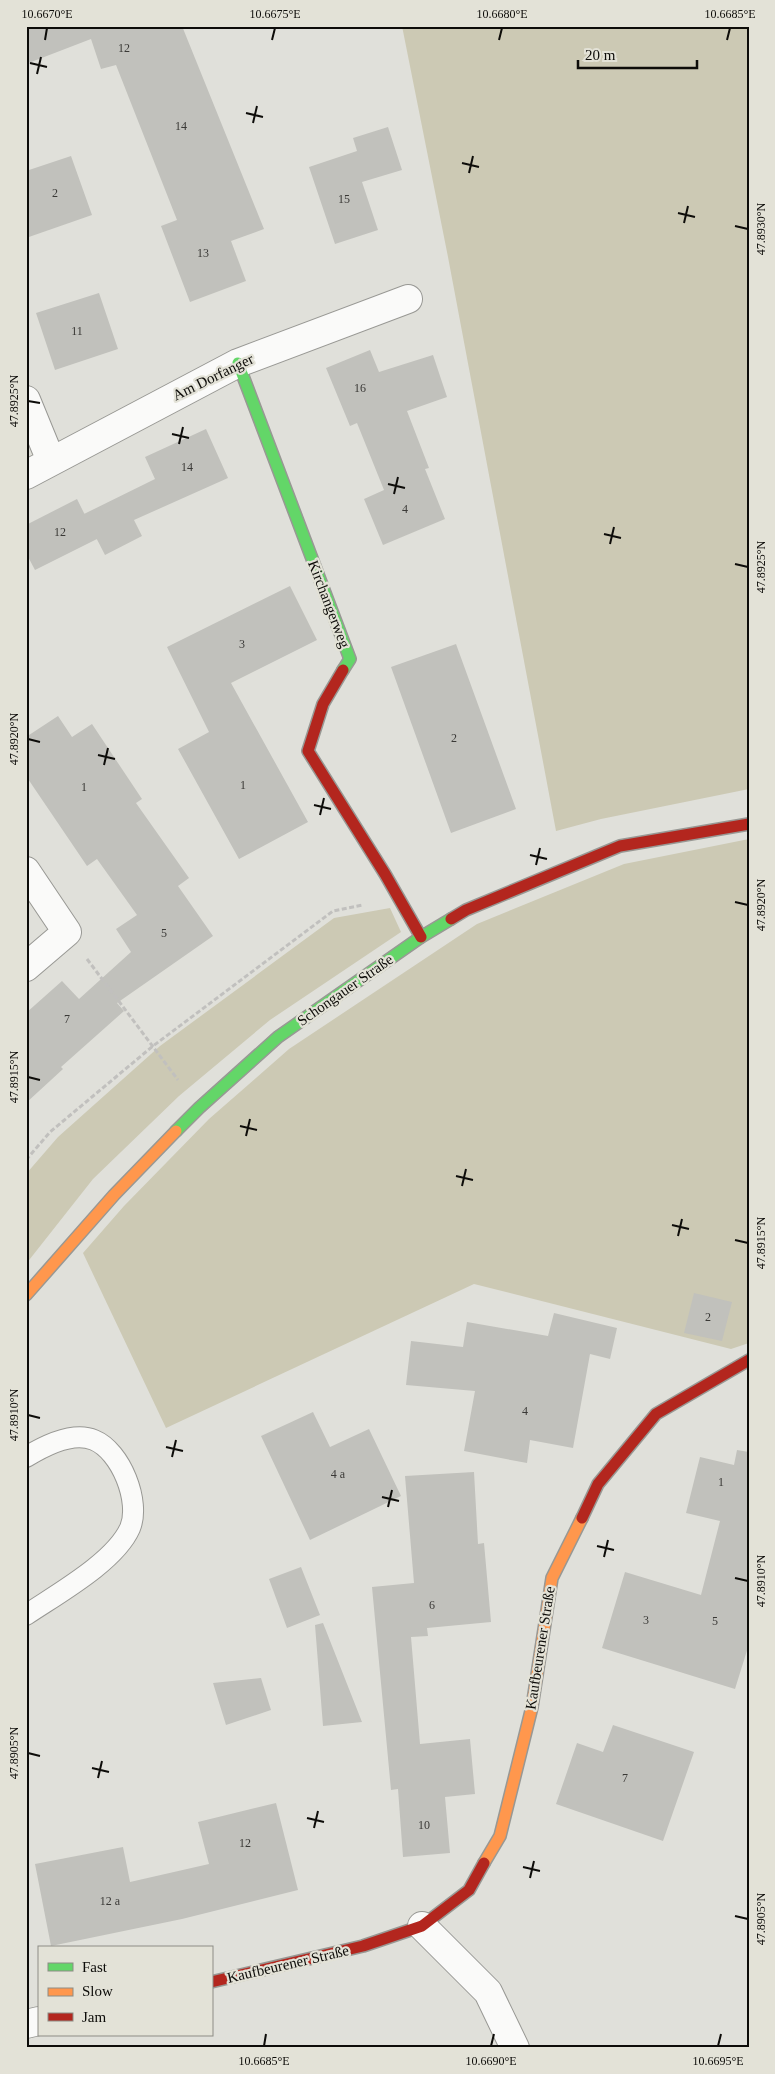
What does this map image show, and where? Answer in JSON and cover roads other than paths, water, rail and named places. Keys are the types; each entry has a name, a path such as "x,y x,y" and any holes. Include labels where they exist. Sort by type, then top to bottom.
{"street":[{"name":"Am Dorfanger","path":"26,475 238,363 408,298"},
{"name":"Kirchangerweg","path":"238,363 350,659 323,704 308,751 399,899 420,937"},
{"path":"26,400 50,461"},
{"name":"Schongauer Straße","path":"26,1295 114,1195 200,1108 278,1037 420,937 466,910 620,846 749,824"},
{"path":"26,871 67,932 26,967"},
{"name":"Kaufbeurener Straße","path":"212,1982 363,1946 422,1926 469,1890 500,1836 532,1707 552,1578 598,1484 656,1414 749,1360"},
{"path":"422,1926 488,1992 515,2048"}],"lane":[{"path":"26,1457 54,1443 78,1437 94,1440 107,1448 122,1468 134,1509 130,1527 119,1547 99,1564 28,1609"}]}
